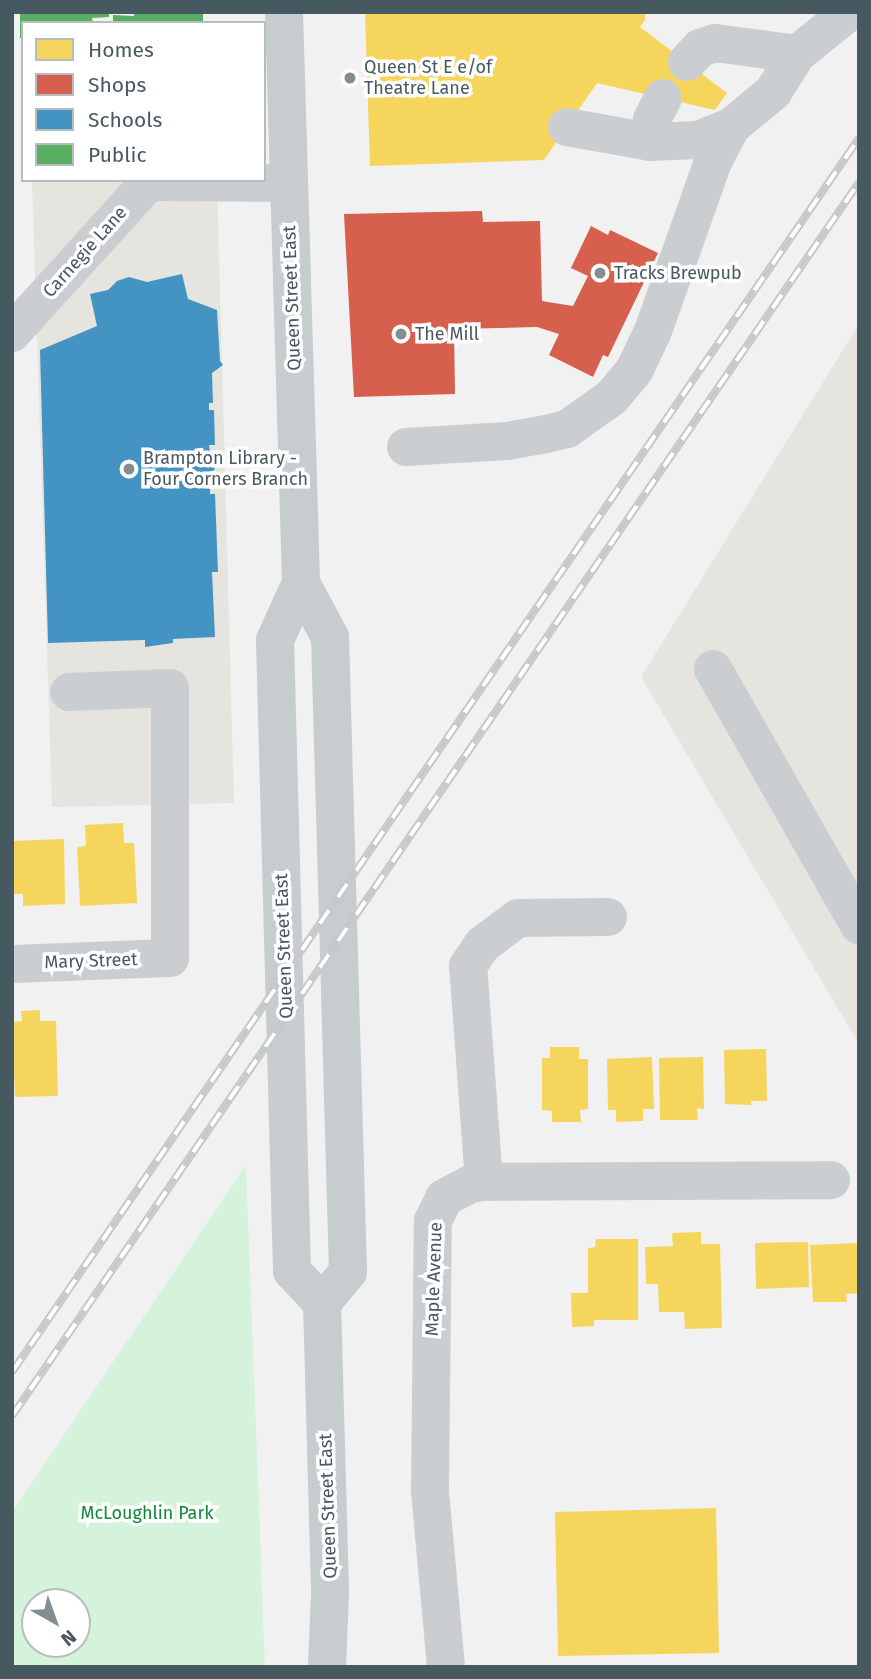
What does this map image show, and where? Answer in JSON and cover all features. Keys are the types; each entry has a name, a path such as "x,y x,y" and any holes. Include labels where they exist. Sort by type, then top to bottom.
{"main road":[{"name":"Queen Street East","path":"284,12 301,583 275,640 292,1271 322,1303"},
{"name":"Queen Street East","path":"301,583 330,637 331,651 348,1272 322,1303 330,1594 327,1667"}],"street":[{"path":"567,127 650,142 698,140 731,127 772,92 797,54 849,12"},
{"path":"687,62 701,48 715,43 797,54"},
{"path":"650,142 652,120 663,98"},
{"path":"406,447 507,441 557,432 587,417 612,397 634,371 653,331 713,162 731,127"},
{"name":"Carnegie Lane","path":"12,333 149,182 289,183"},
{"path":"713,669 859,925"},
{"name":"Mary Street","path":"12,964 170,958 170,688 69,692"},
{"path":"484,1182 468,965 482,945 518,918 608,917"},
{"name":"Maple Avenue","path":"446,1667 430,1490 433,1221 444,1198 470,1184 484,1182 831,1180"}],"shaded area":[{"path":"32,182 217,182 234,803 52,807"},
{"path":"859,324 859,1044 641,677"}],"green space":[{"name":"McLoughlin Park","path":"246,1165 265,1667 12,1667 12,1512"}],"building: Homes":[{"path":"365,12 645,12 645,20 640,27 727,93 715,110 597,83 544,160 370,166"},
{"path":"123,823 124,843 134,843 137,903 80,906 77,847 86,846 85,825"},
{"path":"64,839 65,904 23,906 23,894 12,894 12,841"},
{"path":"40,1010 40,1021 56,1021 58,1096 15,1097 12,1022 22,1021 21,1011"},
{"path":"550,1047 579,1047 579,1059 588,1059 588,1109 580,1110 581,1122 552,1122 552,1111 542,1110 542,1058 550,1058"},
{"path":"766,1049 767,1101 751,1101 751,1105 725,1104 724,1050"},
{"path":"652,1057 654,1109 643,1109 643,1121 616,1122 616,1110 608,1110 607,1059"},
{"path":"703,1057 704,1109 697,1108 698,1120 660,1120 659,1058"},
{"path":"701,1232 701,1244 720,1244 722,1328 685,1329 684,1312 659,1312 658,1284 646,1284 645,1247 673,1246 672,1233"},
{"path":"596,1239 638,1239 638,1320 594,1320 594,1326 572,1327 571,1293 588,1293 588,1248 595,1247"},
{"path":"808,1242 809,1287 756,1289 755,1243"},
{"path":"859,1243 859,1293 846,1294 847,1302 813,1302 810,1245"},
{"path":"716,1508 719,1653 558,1656 555,1512"}],"building: Shops":[{"path":"482,211 483,222 540,221 542,301 573,306 588,276 571,268 591,226 608,235 610,230 658,253 608,357 603,355 593,377 549,355 559,334 537,327 454,329 455,394 354,397 344,214"}],"building: Schools":[{"name":"Brampton Library - Four Corners Branch","path":"182,274 188,299 217,310 220,361 223,365 212,373 213,403 209,403 209,410 214,410 215,445 209,445 210,452 214,452 215,486 210,486 210,494 215,494 218,572 212,572 215,637 173,639 173,643 145,647 145,640 48,643 40,350 97,326 90,294 108,290 117,281 129,277 147,282"}],"building: Public":[{"path":"20,12 109,12 109,17 92,18 93,21 21,21 20,38"},
{"path":"134,12 203,12 203,21 113,21 113,15 134,16"}],"railway":[{"path":"12,1372 859,138"},
{"path":"12,1416 859,182"}],"place":[{"name":"Queen St E e/of Theatre Lane","path":"350,78"},
{"name":"Tracks Brewpub","path":"600,273"},
{"name":"The Mill","path":"401,334"},
{"name":"Brampton Library - Four Corners Branch","path":"129,469"}]}
